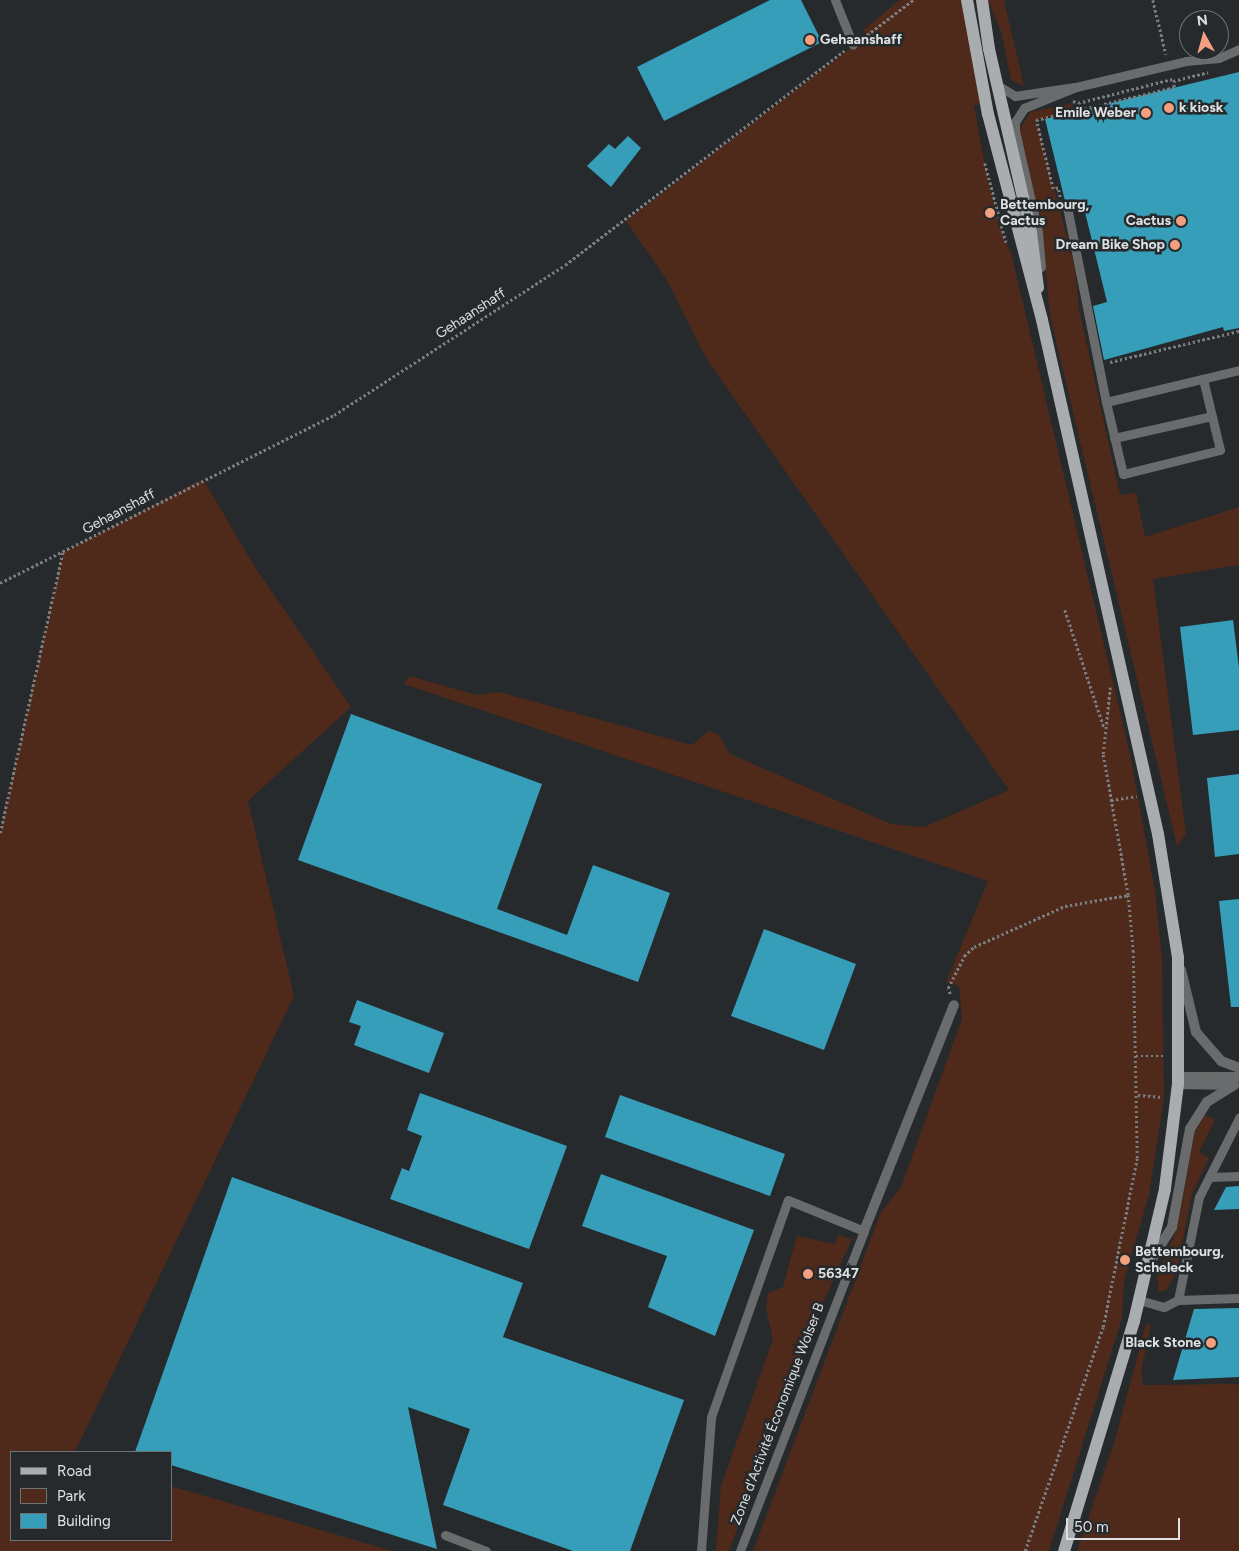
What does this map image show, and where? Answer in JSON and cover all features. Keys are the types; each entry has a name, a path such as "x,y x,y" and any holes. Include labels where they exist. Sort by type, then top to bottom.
{"main road":[{"path":"967,0 990,122 1042,320 1149,794 1178,958 1178,1081 1165,1189 1140,1300 1064,1551"},
{"path":"973,0 984,67 997,86"},
{"path":"982,0 997,86 1031,233 1042,320"}],"street":[{"path":"1178,958 1196,1032 1221,1061 1239,1068"},
{"path":"864,1231 954,1005"},
{"path":"1178,1081 1237,1083"},
{"path":"1148,1265 1172,1227 1190,1129 1207,1102 1237,1083"}],"lane":[{"path":"835,0 853,45"},
{"path":"1042,320 1038,232 1015,122 1032,103 1076,88 1186,62 1219,58 1226,52 1239,49"},
{"path":"997,86 1015,96 1076,88"},
{"path":"1066,207 1106,402 1123,474 1220,450 1203,379"},
{"path":"1106,402 1239,370"},
{"path":"1114,438 1212,416"},
{"path":"1178,1300 1199,1197 1239,1118"},
{"path":"1209,1177 1239,1176"},
{"path":"701,1551 711,1417 788,1200 864,1231"},
{"name":"Zone d'Activité Économique Wolser B","path":"740,1551 864,1231"},
{"path":"1140,1300 1164,1307 1178,1300 1239,1298"},
{"path":"445,1535 486,1551"}],"path":[{"name":"Gehaanshaff","path":"0,583 334,415 596,243 913,0"},
{"path":"1053,189 1036,120 1174,87 1154,0"},
{"path":"1064,103 1078,103 1211,72"},
{"path":"984,158 999,226 1008,246"},
{"path":"1098,364 1239,330"},
{"path":"0,833 63,552"},
{"path":"1065,610 1105,729"},
{"path":"1025,1551 1103,1327 1137,1158 1136,1056 1128,896 1103,754 1110,680"},
{"path":"1111,800 1149,794"},
{"path":"954,1005 948,988 964,956 974,947 1065,906 1128,896"},
{"path":"1136,1056 1166,1056"},
{"path":"1137,1095 1164,1097"}],"green space":[{"path":"900,0 961,0 980,104 974,106 987,176 999,226 1011,253 1130,754 1155,891 1162,959 1164,1097 1149,1195 1124,1280 1122,1318 1049,1551 753,1551 881,1212 901,1187 962,1019 959,986 946,982 988,881 404,684 409,676 477,695 499,692 692,745 709,731 719,735 730,754 891,824 924,827 1009,790 706,358 667,280 626,221 867,35 863,30"},
{"path":"988,0 1004,0 1024,86 1011,80 1001,31"},
{"path":"1072,103 1074,111 1036,120 1075,268 1079,309 1120,495 1136,493 1145,537 1239,507 1239,565 1153,579 1186,834 1177,846 1050,316 1042,230 1019,130 1031,112"},
{"path":"203,479 253,564 351,707 248,801 294,996 75,1451 10,1451 10,1541 172,1541 172,1486 392,1551 0,1551 0,833 63,552"},
{"path":"1205,1115 1215,1120 1199,1152 1209,1158 1192,1194 1177,1269 1167,1290 1159,1292 1157,1277 1177,1228 1195,1132"},
{"path":"838,1235 852,1239 817,1316 729,1551 716,1551 721,1486 773,1339 766,1309 768,1293 783,1287 797,1236 835,1244"},
{"path":"1146,1324 1151,1325 1141,1372 1143,1385 1239,1384 1239,1551 1077,1551 1115,1440"}],"building":[{"path":"770,0 801,0 822,42 664,121 637,67"},
{"path":"1239,72 1239,328 1224,331 1223,327 1104,360 1093,306 1107,302 1082,200 1065,201 1045,119"},
{"path":"628,136 641,148 611,187 587,166 609,144 615,149"},
{"path":"1233,620 1239,668 1239,730 1193,735 1180,627"},
{"path":"351,714 542,784 497,909 567,935 593,865 670,893 638,982 298,860"},
{"path":"1239,774 1239,854 1215,857 1207,778"},
{"path":"1239,899 1239,1007 1231,1007 1219,901"},
{"path":"764,929 856,964 824,1050 731,1016"},
{"path":"357,1000 444,1033 429,1073 354,1045 361,1026 349,1022"},
{"path":"420,1093 567,1146 529,1249 390,1199 402,1168 409,1171 422,1136 407,1130"},
{"path":"620,1095 785,1154 770,1196 605,1137"},
{"path":"601,1174 754,1230 715,1336 648,1307 667,1256 582,1226"},
{"path":"232,1177 523,1283 503,1337 684,1400 630,1551 573,1551 443,1505 470,1429 408,1407 437,1549 172,1465 172,1451 135,1451"},
{"path":"1239,1186 1239,1209 1214,1210 1226,1187"},
{"name":"Black Stone","path":"1239,1308 1239,1377 1173,1380 1194,1309"}],"place":[{"name":"Gehaanshaff","path":"810,40"},
{"name":"k kiosk","path":"1169,108"},
{"name":"Emile Weber","path":"1146,113"},
{"name":"Bettembourg, Cactus","path":"990,213"},
{"name":"Cactus","path":"1181,221"},
{"name":"Dream Bike Shop","path":"1175,245"},
{"name":"Bettembourg, Scheleck","path":"1125,1260"},
{"name":"56347","path":"808,1274"},
{"name":"Black Stone","path":"1211,1343"}]}
